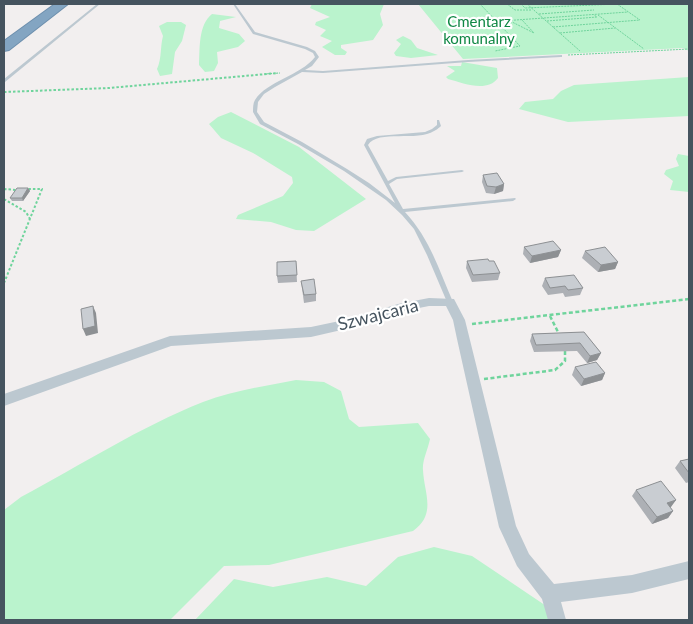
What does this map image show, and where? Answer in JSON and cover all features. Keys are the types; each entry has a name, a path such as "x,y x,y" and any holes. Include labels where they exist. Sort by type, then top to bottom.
{"highway":[{"path":"4,36 49,4"},
{"path":"4,47 62,4"}],"street":[{"name":"Szwajcaria","path":"4,400 170,341 276,329 311,332 350,323 398,308 429,302 450,302"},
{"path":"450,302 460,326 508,527 523,560 550,594 557,620"},
{"path":"550,594 632,584 689,570"}],"lane":[{"path":"4,81 99,4"},
{"path":"234,4 254,32 314,52 318,57 315,62 302,71 266,90 258,97 255,104 256,116 262,123 352,175 402,211 513,198"},
{"path":"302,71 323,72 561,56"},
{"path":"438,121 436,129 426,133 381,135 369,140 366,145 402,211 417,229 450,302"},
{"path":"387,183 396,178 462,171"}],"path":[{"path":"480,4 514,38 519,47 482,54 480,60"},
{"path":"507,4 515,10 533,10"},
{"path":"521,4 525,8 617,4 640,20 553,27"},
{"path":"527,4 580,51"},
{"path":"587,4 644,49"},
{"path":"539,14 594,10"},
{"path":"522,20 534,33 512,22 503,22 522,20 543,18 593,14 628,12"},
{"path":"547,21 597,17 593,14"},
{"path":"570,16 577,22"},
{"path":"560,33 616,28"},
{"path":"561,56 689,49"},
{"path":"4,92 109,88 302,71"},
{"path":"4,185 4,190 42,189 4,283"},
{"path":"4,198 26,212 30,219"},
{"path":"460,326 689,299"},
{"path":"550,316 561,338"},
{"path":"473,382 494,377 555,370 564,365 567,357 564,345"}],"green space":[{"path":"312,4 384,4 380,14 383,25 373,40 341,45 341,48 347,52 345,55 335,55 322,47 332,41 320,36 326,30 315,25 316,22 330,17 310,8"},
{"name":"Cmentarz komunalny","path":"418,4 689,4 689,51 683,48 463,59"},
{"path":"212,14 236,17 220,21 219,28 239,34 245,41 238,47 217,52 218,63 214,71 205,72 199,65 201,38 204,24"},
{"path":"167,22 181,22 186,25 182,41 175,52 172,74 160,76 157,69 160,61 163,36 159,26"},
{"path":"403,36 411,40 417,48 438,55 411,58 396,56 394,53 401,44 396,40"},
{"path":"462,62 497,68 498,78 493,83 481,86 448,79 446,77 455,71 447,66 461,66"},
{"path":"689,77 689,116 568,122 519,109 525,102 553,99 561,91 574,85"},
{"path":"231,112 299,147 366,199 314,231 296,230 271,222 236,219 238,215 283,196 293,183 292,177 253,153 221,138 209,124 218,117"},
{"path":"678,154 689,156 689,192 670,190 673,181 664,174 666,170 679,166 676,159"},
{"path":"296,380 324,382 341,391 349,419 359,427 418,423 430,439 423,466 427,510 425,518 413,531 269,565 224,566 170,620 4,620 4,510 21,497 156,423 180,412 225,395"},
{"path":"434,547 472,556 567,620 195,620 234,579 273,587 327,577 366,586 398,557"}],"building":[{"path":"497,173 504,184 496,187 487,186 483,175"},
{"path":"17,188 28,188 22,198 10,198"},
{"path":"553,241 561,250 532,256 524,247"},
{"path":"605,247 618,262 601,265 585,251"},
{"path":"488,259 489,261 494,261 500,273 473,275 467,261"},
{"path":"296,261 297,275 277,276 277,262"},
{"path":"574,275 583,288 568,290 565,286 550,288 545,278"},
{"path":"314,279 316,294 304,295 301,281"},
{"path":"93,306 95,326 83,329 81,309"},
{"path":"584,332 601,353 590,356 580,343 536,345 532,334"},
{"path":"596,362 605,373 584,379 575,367"},
{"path":"689,459 689,473 680,461"},
{"path":"661,481 676,500 667,503 673,511 657,517 636,490"}]}
